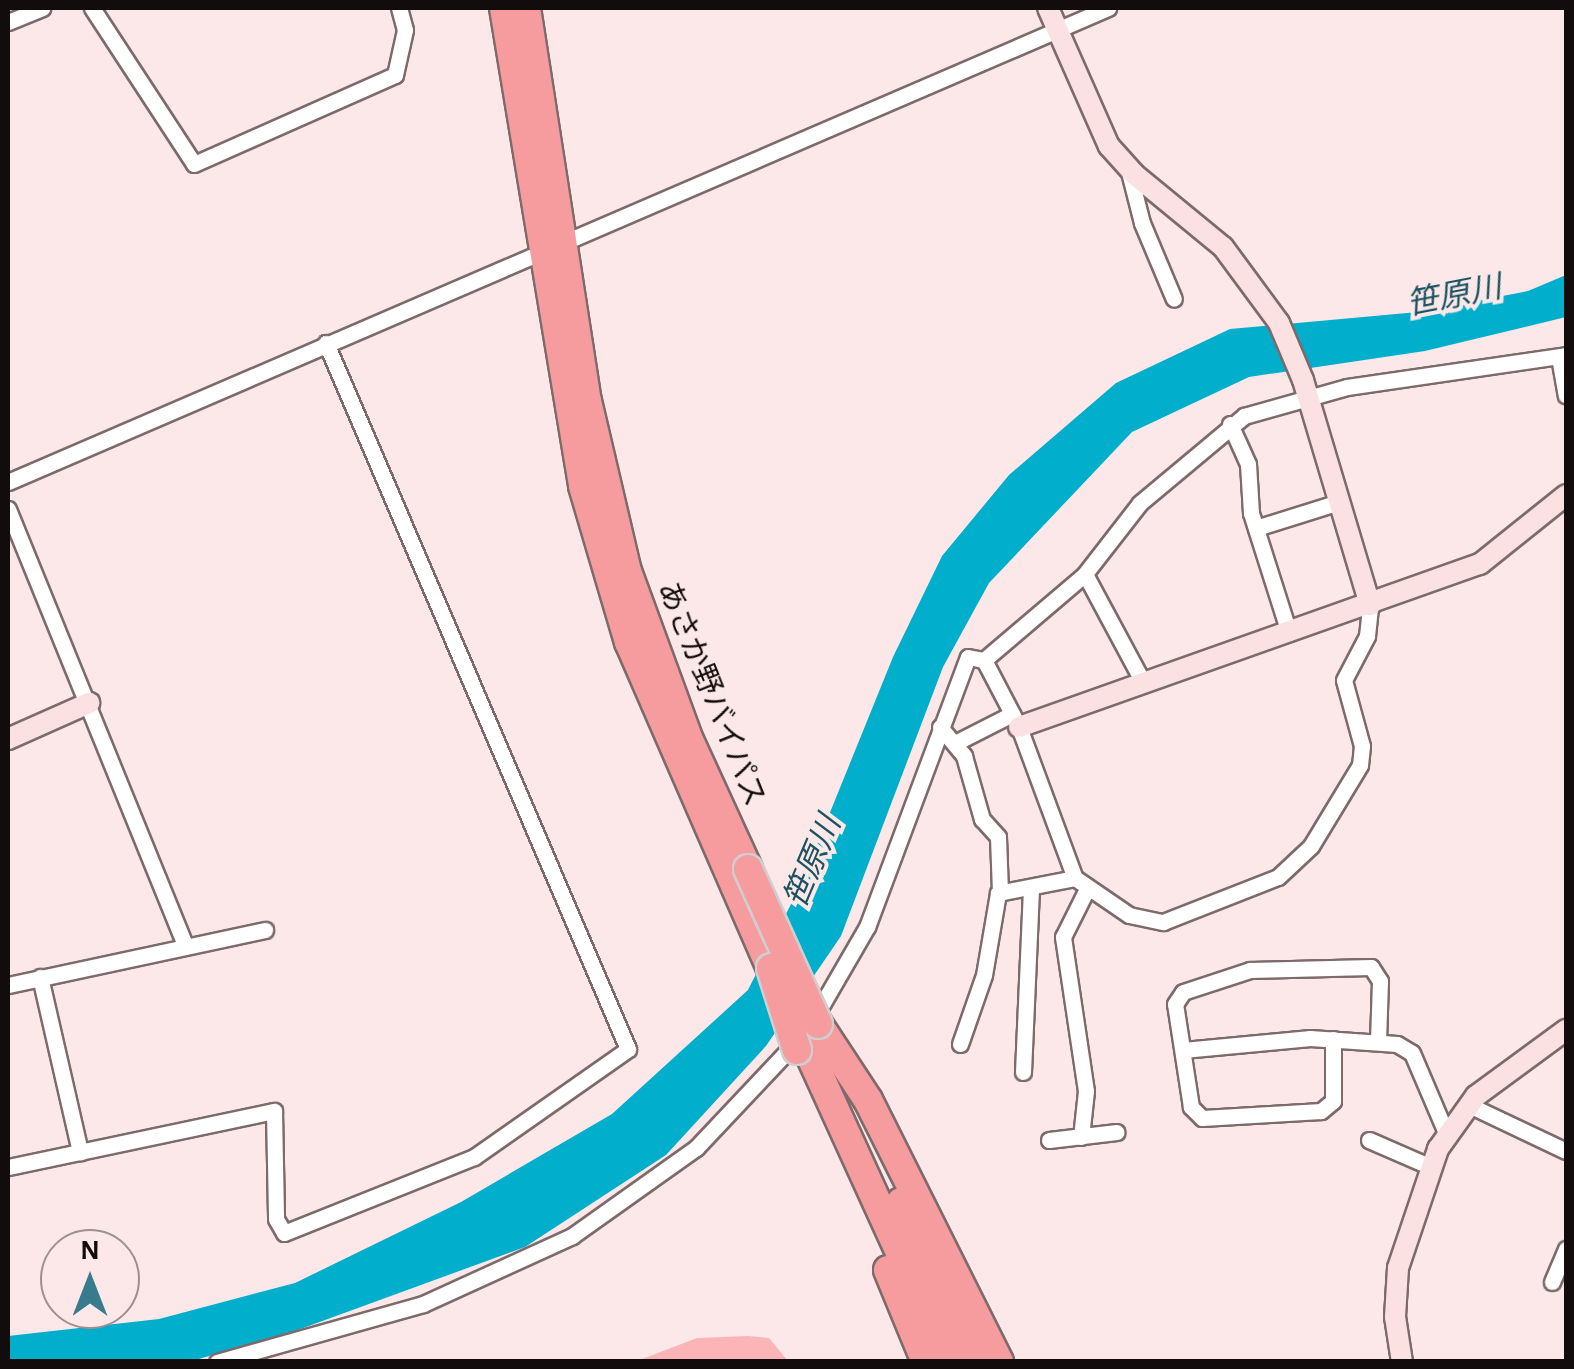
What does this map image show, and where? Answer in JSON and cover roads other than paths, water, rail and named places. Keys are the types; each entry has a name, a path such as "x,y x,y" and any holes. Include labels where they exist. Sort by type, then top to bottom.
{"highway":[{"name":"あさか野バイパス","path":"504,8 552,249 627,571 688,740 807,1039 950,1362"},
{"name":"あさか野バイパス","path":"526,8 552,249"},
{"name":"あさか野バイパス","path":"742,879 771,968 972,1362"},
{"path":"807,1039 926,1362"},
{"path":"807,1039 868,1100 999,1362"}],"street":[{"path":"8,22 42,8"},
{"path":"92,8 194,164 394,75 405,30 399,8"},
{"path":"217,1362 324,1336 508,1268 611,1213 696,1148 780,1062 832,995 867,927 961,664 975,655 984,660 1016,720 1081,884 1128,915 1163,922 1278,877 1311,846 1360,765 1362,746 1344,680 1367,636 1370,605 1308,400 1279,323 1243,269 1128,168 1096,124 1048,8"},
{"path":"8,482 1108,8"},
{"path":"1128,168 1174,299"},
{"path":"8,1168 274,1110 276,1219 284,1234 474,1157 628,1049 326,342"},
{"path":"984,660 1085,574 1140,503 1230,424 1262,408 1367,384 1563,356 1566,395"},
{"path":"1230,424 1248,464 1256,528 1289,633"},
{"path":"955,743 1016,720 1144,684 1480,564 1566,496"},
{"path":"1256,528 1339,502"},
{"path":"8,509 185,945"},
{"path":"1085,574 1144,684"},
{"path":"8,739 89,703"},
{"path":"940,727 966,760 982,820 998,837 1000,890 984,975 960,1044"},
{"path":"1000,890 1081,884"},
{"path":"1081,884 1064,937 1086,1092 1081,1137"},
{"path":"1024,1072 1031,888"},
{"path":"8,985 264,930"},
{"path":"1333,1039 1333,1101 1318,1112 1202,1118 1191,1108 1176,1007 1180,994 1250,970 1374,969 1380,981 1378,1041"},
{"path":"40,978 80,1152"},
{"path":"1402,1362 1395,1317 1398,1268 1431,1167 1468,1105 1566,1030"},
{"path":"1183,1050 1333,1039 1378,1041 1412,1054 1447,1135"},
{"path":"1468,1105 1566,1152"},
{"path":"1049,1140 1118,1132"},
{"path":"1369,1140 1431,1167"},
{"path":"1552,1282 1566,1249"}],"water":[{"name":"笹原川","path":"1566,275 1566,317 1425,351 1249,377 1132,432 989,583 943,667 841,936 766,1046 666,1155 525,1247 295,1331 192,1361 8,1361 8,1336 70,1329 140,1329 140,1321 295,1283 461,1202 612,1114 748,990 801,884 893,657 942,556 1009,475 1116,383 1230,329 1418,312 1528,291"}]}
